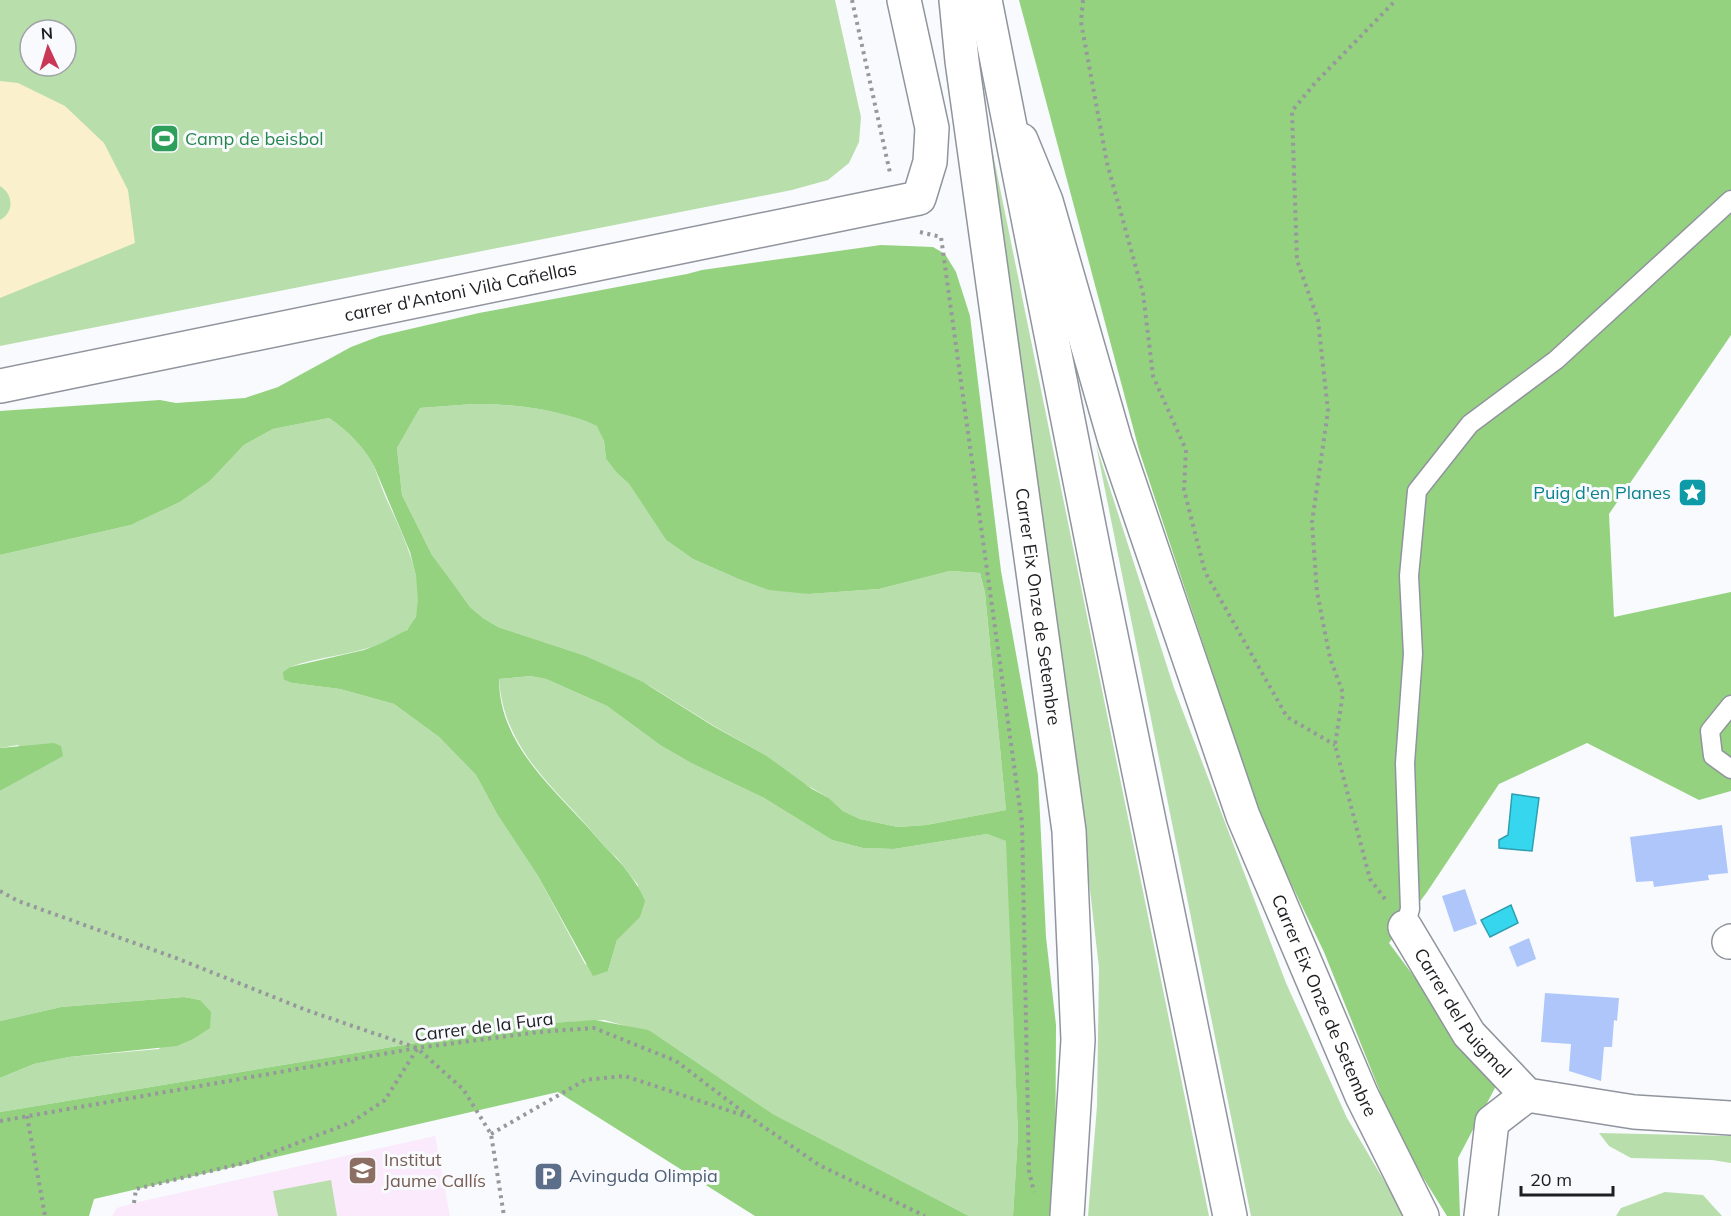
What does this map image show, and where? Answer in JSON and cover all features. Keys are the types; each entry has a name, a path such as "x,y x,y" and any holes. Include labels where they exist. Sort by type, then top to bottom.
{"street":[{"path":"904,0 932,128 930,162 908,200"},
{"name":"Carrer Eix Onze de Setembre","path":"956,0 962,61 1069,831 1078,1040 1067,1216"},
{"name":"Carrer Eix Onze de Setembre","path":"985,0 1099,577 1230,1216"},
{"name":"Carrer Eix Onze de Setembre","path":"1008,108 1046,201 1115,441 1243,816 1362,1096 1422,1216"},
{"name":"carrer d'Antoni Vilà Cañellas","path":"0,386 908,200"},
{"name":"Carrer del Puigmal","path":"1405,927 1469,1035 1527,1095 1634,1112 1731,1118"},
{"name":"Carrer del Puigmal","path":"1481,1216 1492,1122 1527,1095"}],"lane":[{"path":"1405,927 1410,909 1405,763 1413,654 1409,576 1417,491 1470,424 1556,360 1731,200"},
{"path":"1731,705 1710,731 1713,756 1731,769"}],"path":[{"path":"852,0 908,200 913,230 941,237 1022,823 1029,1171 1035,1194"},
{"path":"1083,0 1081,22 1107,163 1143,293 1153,376 1186,450 1184,490 1205,572 1287,717 1335,745"},
{"path":"1396,0 1315,83 1292,111 1297,260 1318,320 1328,411 1312,522 1317,592 1330,658 1342,693 1335,745 1370,879 1405,927"},
{"path":"0,891 18,901 176,958 306,1010 417,1048 463,1089 492,1134 504,1216"},
{"name":"Carrer de la Fura","path":"0,1121 417,1048 539,1032 594,1028 676,1061 751,1118 819,1165 925,1216"},
{"path":"134,1203 136,1190 248,1162 352,1122 385,1100 417,1048"},
{"path":"492,1134 585,1080 625,1076 751,1118"},
{"path":"27,1116 45,1216"}],"shaded area":[{"name":"Institut Jaume Callís","path":"435,1136 450,1216 112,1216 117,1208 134,1203"}],"green space":[{"path":"0,0 835,0 861,117 859,142 849,163 828,180 792,190 0,346"},
{"path":"1019,0 1731,0 1731,335 1609,514 1614,617 1731,592 1731,791 1699,800 1587,743 1499,784 1427,892 1389,943 1496,1086 1458,1158 1460,1216 1447,1216 1399,1139 1324,952 1263,825 1139,450"},
{"path":"978,80 1209,1216 1088,1216 1097,1106 1099,968 1087,864"},
{"path":"881,245 933,247 945,254 956,272 970,316 1001,571 1038,775 1046,937 1056,1025 1055,1216 1013,1216 1018,1134 1006,841 987,834 894,849 863,848 832,840 764,798 691,763 660,745 607,706 546,679 530,676 499,679 502,705 510,728 522,750 553,790 623,866 645,901 640,917 617,940 608,971 593,976 538,876 497,814 476,775 439,737 394,704 340,689 284,680 283,672 290,667 364,650 382,643 407,630 416,617 418,600 416,576 410,552 374,466 349,433 329,418 273,429 244,445 210,481 180,502 131,525 0,555 0,411 160,400 176,403 245,398 278,387 351,347 380,336 479,313 702,270","holes":["489,404 520,406 567,415 597,426 604,441 606,459 629,484 666,540 693,559 769,590 809,594 879,589 950,571 980,573 985,593 1006,810 926,825 898,827 860,819 843,811 829,798 812,789 767,756 713,726 643,682 586,656 498,627 483,618 470,607 432,555 402,495 397,448 420,408"]},
{"path":"473,404 537,409 568,415 598,426 604,441 606,459 629,484 666,540 693,559 734,577 809,594 879,589 950,571 980,573 985,593 1006,810 926,825 898,827 860,819 843,811 829,798 803,783 767,756 650,686 586,656 498,627 483,618 470,607 432,555 402,495 397,448 420,408"},
{"path":"329,418 354,439 374,466 413,565 419,597 418,611 413,623 396,637 360,650 290,667 284,672 284,680 340,689 394,704 439,737 476,775 497,814 538,876 585,964 608,971 617,940 627,928 638,885 617,858 554,790 523,751 503,706 499,679 530,676 546,679 607,706 660,745 691,763 764,798 832,840 863,848 894,849 987,834 1007,841 1018,1134 1013,1216 969,1216 773,1114 655,1034 604,1020 551,1023 446,1038 0,1112 0,1078 34,1064 69,1057 159,1049 200,1000 184,997 61,1007 0,1021 0,791 37,770 18,745 0,748 0,555 131,525 180,502 210,481 244,445 273,429"},
{"path":"1096,445 1174,688 1286,983 1347,1118 1405,1216 1251,1216"},
{"path":"54,743 61,746 63,756 0,791 0,748"},
{"path":"184,997 200,1000 211,1012 210,1028 193,1039 177,1046 69,1057 34,1064 0,1078 0,1021 61,1007"},
{"path":"595,1020 648,1030 773,1114 969,1216 755,1216 558,1092 94,1199 89,1216 0,1216 0,1112 446,1038 551,1023"},
{"path":"1599,1133 1731,1136 1731,1163 1712,1160 1631,1158 1609,1146"},
{"path":"331,1180 337,1216 278,1216 273,1191"},
{"path":"1665,1192 1703,1195 1722,1216 1616,1216 1621,1208"}],"sand":[{"path":"0,81 18,83 65,106 104,143 128,190 135,243 0,298 0,220 8,213 10,199 0,186"}],"water":[{"path":"1512,794 1539,798 1532,851 1499,848 1499,840 1508,835"},
{"path":"1511,905 1518,923 1490,937 1481,920"}],"building":[{"path":"1722,825 1728,873 1708,875 1709,880 1654,887 1653,881 1636,882 1630,837"},
{"path":"1465,889 1477,924 1454,932 1442,896"},
{"path":"1529,938 1536,959 1517,967 1509,947"},
{"path":"1545,993 1619,998 1617,1021 1614,1020 1612,1047 1604,1047 1601,1081 1569,1071 1571,1044 1541,1042"}],"place":[{"name":"Camp de beisbol","path":"164,139"},
{"name":"Puig d'en Planes","path":"1692,493"},
{"name":"Institut Jaume Callís","path":"363,1170"},
{"name":"Avinguda Olimpia","path":"548,1176"}]}
